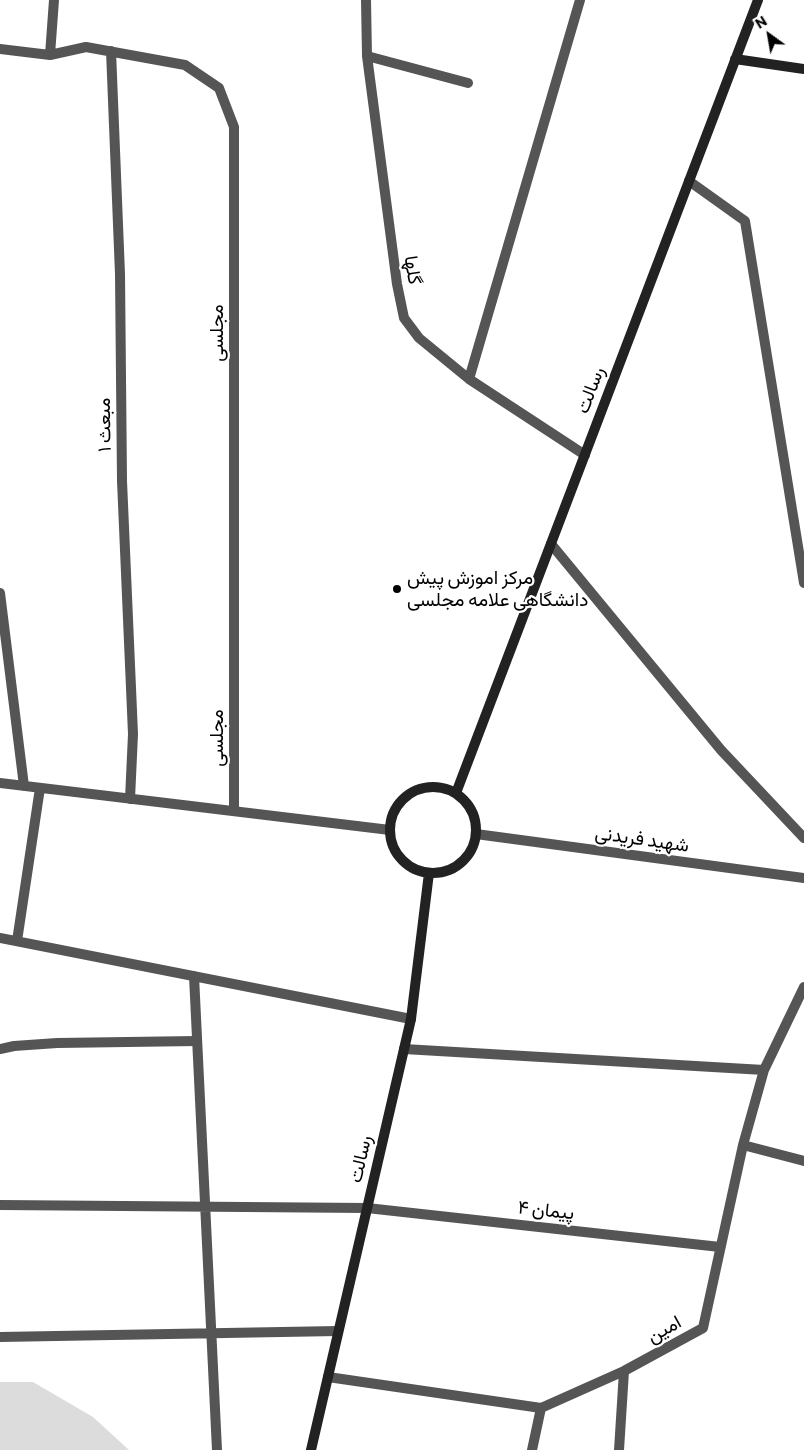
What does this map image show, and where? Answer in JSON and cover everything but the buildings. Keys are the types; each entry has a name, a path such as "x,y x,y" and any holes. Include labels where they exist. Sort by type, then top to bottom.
{"street":[{"path":"50,55 54,0"},
{"name":"گلها","path":"366,0 367,56 397,284 404,318 419,338 469,379 584,455"},
{"path":"469,379 580,0"},
{"name":"رسالت","path":"456,794 758,0"},
{"name":"مجلسی","path":"0,49 50,55 86,47 185,65 219,88 234,126 234,811"},
{"name":"مبعث ۱","path":"112,51 120,274 122,481 133,734 130,798"},
{"path":"367,56 468,83"},
{"path":"735,59 804,69"},
{"path":"689,181 745,221 804,583"},
{"path":"550,544 721,750 804,838"},
{"path":"0,593 24,786"},
{"path":"0,783 390,830"},
{"path":"16,942 40,788"},
{"path":"427,788 442,788 456,794 465,801 472,811 476,822 473,848 466,858 455,867 443,872 429,873 417,870 406,864 392,842 390,830 393,815 401,802 413,793 427,788"},
{"name":"شهید فریدنی","path":"476,834 804,878"},
{"name":"رسالت","path":"311,1450 411,1019 429,873"},
{"path":"0,938 411,1019"},
{"path":"194,976 217,1450"},
{"name":"امین","path":"541,1408 624,1371 703,1328 743,1145 764,1070 804,987"},
{"path":"0,1049 14,1046 58,1043 197,1041"},
{"path":"404,1049 764,1070"},
{"path":"743,1145 804,1161"},
{"name":"پیمان ۴","path":"0,1205 367,1208 720,1247"},
{"path":"0,1337 338,1331"},
{"path":"619,1450 624,1371"},
{"path":"328,1377 541,1408 532,1450"}],"shaded area":[{"path":"0,1382 33,1382 93,1417 129,1450 0,1450"}],"place":[{"name":"مرکز اموزش پیش دانشگاهی علامه مجلسی","path":"397,589"}]}
